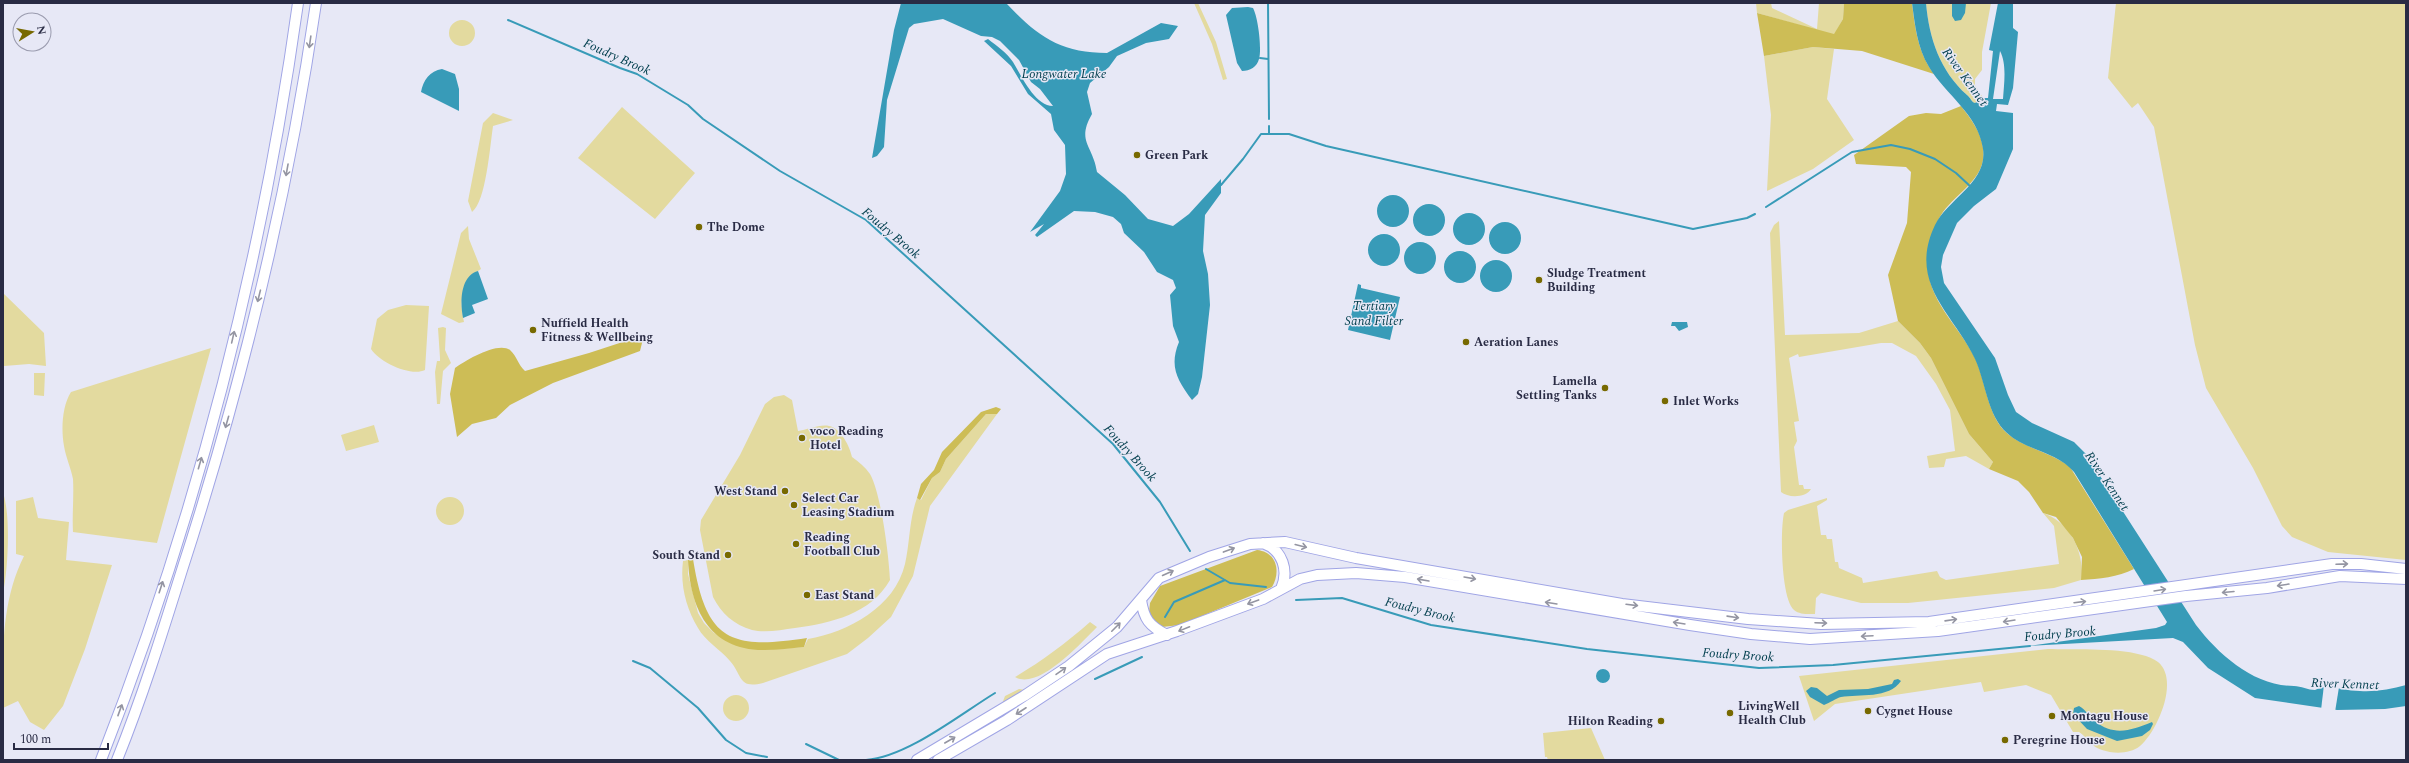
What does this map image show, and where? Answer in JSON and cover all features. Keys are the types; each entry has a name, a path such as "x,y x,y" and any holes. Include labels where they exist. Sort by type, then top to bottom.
{"highway":[{"path":"101,760 168,569 219,398 270,172 298,3"},
{"path":"117,760 172,602 232,404 286,177 316,3"},
{"path":"917,760 1024,696 1069,666 1111,633 1141,600 1152,584 1162,576 1235,548 1263,543 1285,542 1356,558 1622,604 1748,619 1807,623 1882,624 1929,622 2140,598"},
{"path":"1263,543 1276,552 1283,563 1285,576 1281,589"},
{"path":"938,760 1007,720 1115,650 1166,635 1263,599 1300,579 1317,575 1356,573 1383,574 1738,632 1810,639 1930,632 2342,564 2406,569"},
{"path":"2185,591 2300,582 2354,575 2406,579"},
{"path":"1141,600 1143,615 1147,623 1166,635"}],"shaded area":[{"path":"1194,3 1198,3 1216,42 1227,79 1223,80 1212,44"},
{"path":"1756,3 1771,3 1772,8 1817,29 1819,3 1844,3 1843,19 1834,35 1757,13"},
{"path":"1844,3 1912,3 1918,40 1924,58 1934,74 1862,51 1813,47 1764,56 1757,13 1834,34 1843,19"},
{"path":"1926,3 1991,3 1982,52 1982,70 1975,79 1975,85 1983,98 1975,103 1958,86 1943,65 1933,41"},
{"path":"2116,3 2406,3 2406,560 2328,552 2292,537 2282,526 2253,468 2206,388 2195,345 2154,127 2138,103 2132,108 2108,78"},
{"path":"462,20 472,23 475,33 472,43 462,46 452,43 449,33 452,23"},
{"path":"1813,47 1834,49 1827,99 1854,140 1813,169 1767,191 1771,115 1764,56"},
{"path":"1961,106 1978,131 1982,142 1983,158 1981,167 1976,176 1943,212 1933,232 1928,255 1928,270 1935,295 1970,348 1976,360 1988,400 2001,427 2015,439 2063,462 2070,467 2134,569 2128,572 2108,577 2081,580 2082,557 2073,538 2056,517 2043,513 2029,492 2018,481 1989,469 1993,462 1969,434 1931,358 1920,343 1898,321 1888,275 1907,223 1911,172 1906,167 1856,164 1854,155 1909,116 1926,113 1941,114"},
{"path":"622,107 695,173 655,219 578,158"},
{"path":"493,113 513,120 493,126 484,186 477,206 472,212 468,201 483,123"},
{"path":"1779,221 1785,335 1859,333 1898,321 1920,343 1931,358 1969,434 1993,462 1989,469 1966,456 1946,459 1944,467 1929,468 1927,456 1955,451 1950,410 1936,384 1916,356 1892,343 1881,343 1799,357 1798,354 1789,358 1799,421 1794,422 1797,441 1794,447 1799,485 1803,485 1804,489 1811,489 1805,494 1797,496 1784,494 1781,492 1770,233 1774,225"},
{"path":"468,226 469,239 481,269 469,279 463,292 462,314 464,322 459,323 441,314 461,233"},
{"path":"3,293 44,333 46,366 29,364 4,366 3,368"},
{"path":"406,305 429,306 425,370 419,372 412,372 396,367 381,359 371,349 377,319 388,310"},
{"path":"438,328 446,328 445,350 451,363 443,371 440,404 437,404 435,372 437,361 440,361"},
{"path":"644,335 640,351 553,383 510,405 496,418 472,424 457,437 450,394 455,368 474,356 490,350 505,348 512,352 525,371 589,353"},
{"path":"211,348 157,543 73,532 73,479 63,440 64,411 71,392"},
{"path":"34,373 45,373 44,396 34,395"},
{"name":"Select Car Leasing Stadium","path":"784,395 792,400 798,431 822,426 833,427 844,438 852,457 870,474 878,495 881,510 890,580 882,592 872,601 861,609 836,620 809,626 773,631 757,631 745,628 734,622 716,603 713,597 700,530 701,520 740,455 765,404 774,397"},
{"path":"996,407 1001,409 997,414 986,414 946,459 940,472 932,478 920,500 917,498 921,484 934,470 942,452 981,412"},
{"path":"986,414 997,414 930,506 913,576 891,617 868,638 847,654 763,683 745,683 730,661 701,633 694,620 687,604 683,587 683,561 688,560 688,574 698,613 704,623 714,633 747,648 764,650 804,647 808,639 823,636 854,624 880,605 891,593 900,579 907,556 912,514 917,498 921,500 932,478 940,472 946,459"},
{"path":"374,425 379,442 346,451 341,435"},
{"path":"3,493 6,503 8,543 3,593"},
{"path":"33,497 38,518 69,522 66,560 112,565 85,649 63,706 44,730 30,722 18,701 3,708 4,630 16,574 24,556 16,554 16,501"},
{"path":"450,497 460,501 464,511 460,521 450,525 440,521 436,511 440,501"},
{"path":"1827,498 1827,500 1817,506 1821,535 1826,535 1827,539 1832,539 1835,562 1838,562 1839,568 1862,578 1863,583 1937,571 1940,577 1946,580 2059,564 2054,526 2043,513 2053,517 2061,523 2074,539 2081,559 2081,580 2054,588 1908,603 1861,603 1821,593 1816,598 1815,614 1799,613 1794,610 1786,593 1782,549 1784,513 1788,510"},
{"path":"1257,550 1264,552 1273,559 1276,575 1272,587 1180,625 1162,627 1156,624 1149,612 1150,603 1160,586"},
{"path":"693,559 698,586 705,607 714,623 726,633 740,640 758,642 807,638 804,647 770,650 746,648 730,643 717,635 706,623 698,610 693,594 688,560"},
{"path":"1090,622 1097,627 1070,654 1047,672 1024,680 1015,677 1035,665"},
{"path":"2048,649 2121,651 2136,653 2158,662 2164,670 2167,681 2166,693 2164,706 2153,730 2147,739 2132,751 2112,752 2098,749 2079,732 2073,732 2051,695 2026,685 1984,692 1981,682 1835,704 1814,721 1799,676"},
{"path":"1019,689 1025,690 1002,704 1005,696"},
{"path":"736,695 745,699 749,708 745,717 736,721 727,717 723,708 727,699"},
{"path":"1591,728 1605,760 1548,760 1547,757 1545,757 1543,733"}],"water":[{"name":"Longwater Lake","path":"901,3 1006,3 1028,25 1050,40 1076,50 1090,52 1107,53 1161,23 1178,26 1169,39 1146,43 1117,56 1109,67 1090,83 1087,92 1092,114 1087,123 1085,138 1097,172 1125,195 1148,219 1173,226 1189,214 1221,179 1221,193 1205,215 1203,251 1208,274 1210,305 1202,377 1198,394 1192,400 1182,386 1175,366 1176,351 1179,342 1173,326 1170,295 1176,288 1173,280 1157,272 1144,252 1124,233 1121,224 1113,217 1095,212 1074,211 1037,237 1035,235 1044,224 1030,232 1060,191 1066,174 1065,145 1054,130 1051,114 1028,94 1011,66 984,41 988,39 1005,53 1011,59 1024,82 1035,96 1046,105 1053,106 1040,89 1031,82 1019,60 1000,41 992,37 981,36 943,19 914,24 909,28 887,100 884,147 877,156 872,158 894,30"},
{"path":"1912,3 1926,3 1933,41 1943,65 1958,86 1975,103 1983,98 1988,98 1993,51 1989,50 1998,3 2013,3 2013,28 2018,32 2013,88 2008,105 1997,104 1996,111 2013,113 2013,149 1996,189 1974,206 1957,223 1943,255 1941,267 1944,283 1995,358 2008,395 2016,412 2032,423 2074,442 2086,454 2196,625 2215,647 2239,667 2251,675 2265,681 2279,685 2297,686 2312,690 2324,687 2356,691 2372,691 2406,685 2406,706 2385,709 2337,710 2255,698 2208,668 2183,642 2173,638 2028,646 2156,628 2165,625 2167,622 2074,472 2067,465 2050,455 2023,444 2000,426 1991,408 1975,359 1937,297 1930,281 1926,264 1928,246 1935,225 1941,216 1973,181 1983,161 1983,149 1975,125 1936,77 1925,59 1917,36","holes":["2000,51 2004,62 2003,99 1993,99"]},
{"path":"1952,3 1966,3 1965,13 1961,20 1955,21 1952,16"},
{"path":"1232,8 1253,8 1255,12 1260,41 1260,54 1258,62 1255,66 1248,70 1242,71 1237,63 1226,15"},
{"path":"442,69 455,74 459,89 459,111 421,92 425,80 434,72"},
{"path":"1390,195 1396,195 1406,202 1409,211 1408,217 1402,224 1396,227 1390,227 1380,220 1377,214 1377,208 1384,198"},
{"path":"1426,204 1432,204 1442,211 1445,220 1444,226 1438,233 1432,236 1426,236 1416,229 1413,223 1413,217 1420,207"},
{"path":"1466,213 1472,213 1482,220 1485,229 1484,235 1478,242 1472,245 1466,245 1456,238 1453,232 1453,226 1460,216"},
{"path":"1502,222 1508,222 1518,229 1521,238 1520,244 1514,251 1508,254 1502,254 1492,247 1489,241 1489,235 1496,225"},
{"path":"1381,234 1387,234 1397,241 1400,250 1399,256 1393,263 1387,266 1381,266 1371,259 1368,253 1368,247 1375,237"},
{"path":"1417,242 1423,242 1433,249 1436,258 1435,264 1429,271 1423,274 1417,274 1407,267 1404,261 1404,255 1411,245"},
{"path":"1457,251 1463,251 1473,258 1476,267 1475,273 1469,280 1463,283 1457,283 1447,276 1444,270 1444,264 1451,254"},
{"path":"1493,260 1499,260 1509,267 1512,276 1511,282 1505,289 1499,292 1493,292 1483,285 1480,279 1480,273 1487,263"},
{"path":"478,271 488,299 472,305 475,313 463,318 462,298 465,284 472,274"},
{"name":"Tertiary Sand Filter","path":"1358,284 1361,285 1361,288 1400,297 1390,340 1348,330"},
{"path":"1672,322 1687,322 1688,327 1679,331 1675,326 1671,326"},
{"path":"1603,669 1608,671 1610,676 1608,681 1603,683 1598,681 1596,676 1598,671"},
{"path":"1898,679 1901,681 1896,687 1889,691 1873,695 1841,697 1824,705 1810,697 1806,691 1811,687 1817,688 1827,696 1839,690 1868,689 1892,684 1894,680"},
{"path":"2079,706 2084,709 2095,721 2109,729 2123,730 2152,722 2153,724 2150,730 2142,736 2117,741 2087,729 2073,714 2074,708"}],"pier":[{"path":"2324,685 2339,687 2335,712 2321,710"}],"waterway":[{"path":"1268,3 1269,119"},
{"name":"Foudry Brook","path":"508,20 637,74 688,105 703,119 780,171 866,220 1113,444 1160,502 1190,551"},
{"path":"1260,58 1268,59"},
{"path":"1269,126 1269,134"},
{"path":"1221,185 1243,159 1261,134 1289,134 1326,146 1693,229 1747,218 1755,214"},
{"path":"1766,207 1852,152 1891,145 1910,149 1935,159 1956,173 1971,187"},
{"name":"Foudry Brook","path":"1206,569 1230,583 1266,587"},
{"path":"1165,617 1174,602 1225,580"},
{"name":"Foudry Brook","path":"1296,600 1342,598 1431,625 1587,649 1759,668 1833,665 2030,646"},
{"path":"1095,679 1142,657"},
{"path":"633,661 650,668 698,708 726,740 746,753 767,757"},
{"path":"866,760 882,757 915,743 932,734 995,693"},
{"path":"806,744 839,760"}],"place":[{"name":"Green Park","path":"1137,155"},
{"name":"The Dome","path":"699,227"},
{"name":"Sludge Treatment Building","path":"1539,280"},
{"name":"Nuffield Health Fitness & Wellbeing","path":"533,330"},
{"name":"Aeration Lanes","path":"1466,342"},
{"name":"Lamella Settling Tanks","path":"1605,388"},
{"name":"Inlet Works","path":"1665,401"},
{"name":"voco Reading Hotel","path":"802,438"},
{"name":"West Stand","path":"785,491"},
{"name":"Select Car Leasing Stadium","path":"794,505"},
{"name":"Reading Football Club","path":"796,544"},
{"name":"South Stand","path":"728,555"},
{"name":"East Stand","path":"807,595"},
{"name":"Cygnet House","path":"1868,711"},
{"name":"LivingWell Health Club","path":"1730,713"},
{"name":"Montagu House","path":"2052,716"},
{"name":"Hilton Reading","path":"1661,721"},
{"name":"Peregrine House","path":"2005,740"}],"water label":[{"name":"River Kennet","path":"1965,77"},
{"name":"River Kennet","path":"2107,481"},
{"name":"River Kennet","path":"2345,684"}]}
